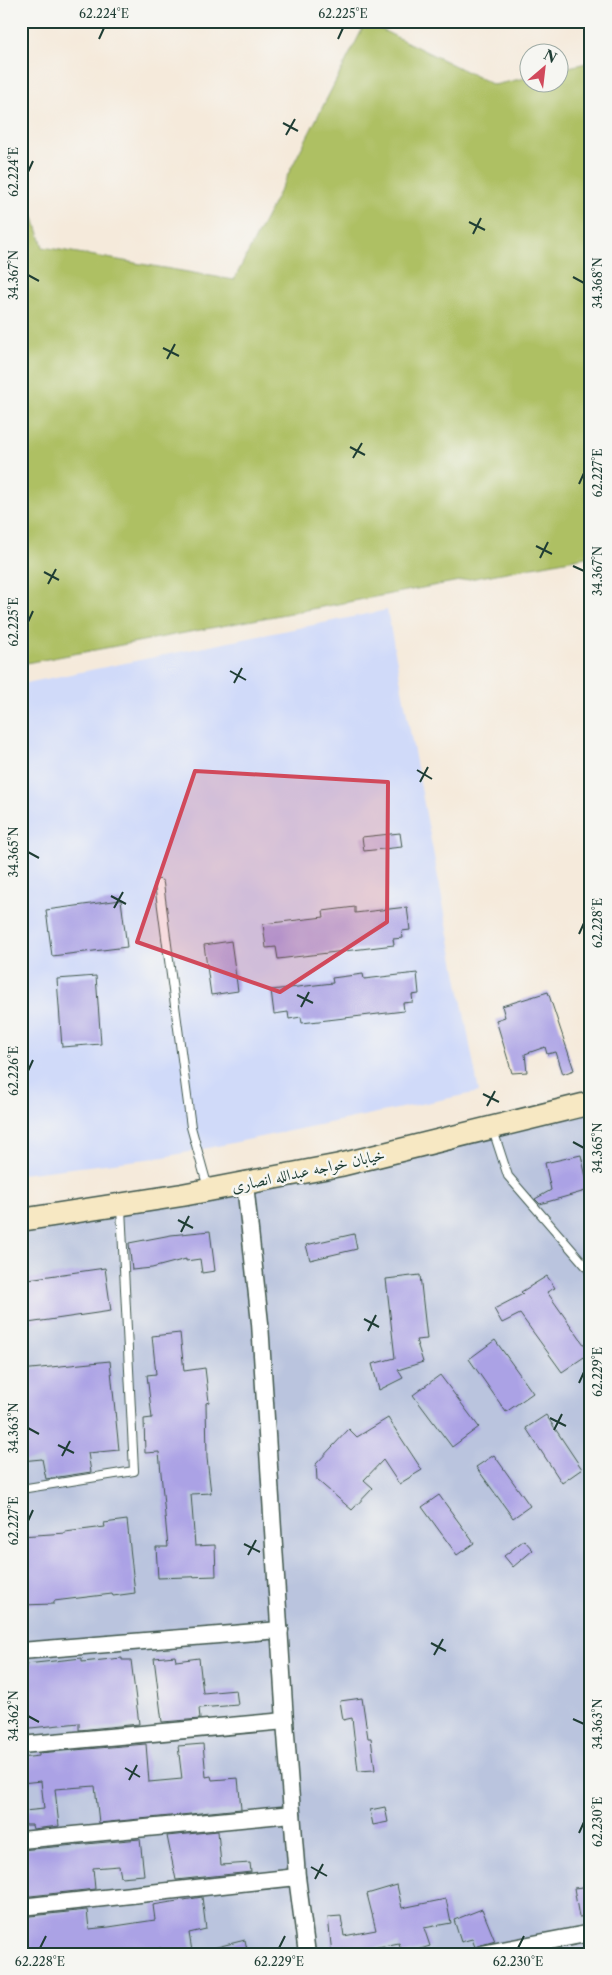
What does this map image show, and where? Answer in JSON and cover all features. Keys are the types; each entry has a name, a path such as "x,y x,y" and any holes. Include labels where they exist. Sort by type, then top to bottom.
{"street":[{"name":"خیابان خواجه عبدالله انصاری","path":"21,1220 245,1184 340,1165 591,1103"},
{"path":"245,1184 260,1323 284,1721 305,1953"},
{"path":"21,1651 280,1630"},
{"path":"21,1745 284,1721"},
{"path":"21,1840 292,1814"},
{"path":"21,1907 297,1877"},
{"path":"482,1954 591,1933"}],"lane":[{"path":"159,884 191,1127 209,1190"},
{"path":"492,1128 508,1176 591,1272"},
{"path":"21,1489 134,1471 120,1205"}],"highlighted area":[{"path":"195,771 388,782 387,922 280,992 137,942"}],"shaded area":[{"path":"387,610 479,1092 164,1157 21,1174 21,684"},
{"path":"591,1103 591,1954 21,1954 21,1215 182,1195"}],"green space":[{"path":"366,22 494,85 520,79 520,92 570,92 570,67 591,62 591,556 21,664 21,188 25,188 43,247 234,280"}],"building":[{"path":"400,833 402,847 364,851 362,837"},
{"path":"121,900 127,947 52,956 46,910"},
{"path":"355,907 355,913 407,907 410,930 402,931 403,938 393,939 394,945 278,959 276,947 266,948 263,924 324,917 323,911"},
{"path":"231,941 238,991 211,995 204,945"},
{"path":"417,973 419,994 412,995 413,1002 403,1003 404,1011 302,1023 301,1017 289,1019 288,1012 274,1014 271,990 333,983 332,978 363,974 364,979"},
{"path":"96,976 101,1044 62,1047 57,979"},
{"path":"548,992 574,1070 563,1074 556,1052 547,1054 545,1047 525,1054 527,1072 512,1073 496,1020 505,1017 502,1006"},
{"path":"581,1155 589,1190 540,1204 535,1199 551,1190 545,1163"},
{"path":"210,1231 215,1271 202,1273 200,1259 186,1261 186,1259 152,1268 132,1270 129,1243 171,1235"},
{"path":"354,1234 357,1249 310,1260 306,1245"},
{"path":"105,1268 111,1311 21,1324 21,1280"},
{"path":"420,1275 427,1339 416,1340 423,1362 398,1370 403,1378 379,1390 372,1364 395,1358 386,1279"},
{"path":"547,1276 555,1288 547,1292 590,1353 562,1372 520,1314 502,1323 494,1309 523,1294 521,1292"},
{"path":"180,1333 184,1371 205,1368 209,1402 206,1403 207,1458 211,1493 191,1494 195,1546 215,1545 216,1576 158,1578 156,1547 168,1547 159,1452 145,1453 144,1419 152,1418 147,1375 156,1374 152,1336"},
{"path":"495,1340 533,1393 506,1412 469,1359"},
{"path":"110,1361 119,1450 88,1453 91,1472 46,1479 42,1459 21,1461 21,1370"},
{"path":"440,1375 479,1427 452,1447 413,1395"},
{"path":"546,1415 582,1469 562,1483 526,1428"},
{"path":"388,1418 422,1470 399,1484 383,1460 364,1480 373,1488 352,1510 317,1480 316,1464 349,1429 357,1437"},
{"path":"494,1455 530,1506 513,1518 476,1467"},
{"path":"439,1495 474,1543 457,1555 422,1507"},
{"path":"127,1520 135,1593 54,1601 54,1604 21,1605 21,1536 66,1533 105,1527 104,1523"},
{"path":"524,1540 533,1550 513,1567 504,1556"},
{"path":"175,1656 176,1661 199,1658 203,1693 236,1690 238,1705 199,1708 200,1719 162,1722 154,1658"},
{"path":"82,1658 82,1662 122,1658 122,1660 131,1660 139,1724 79,1730 79,1723 21,1729 21,1667 26,1667 26,1664"},
{"path":"362,1698 368,1738 371,1738 375,1770 358,1771 352,1718 343,1720 340,1701"},
{"path":"146,1744 149,1782 182,1779 178,1746 203,1744 206,1777 211,1776 212,1780 238,1778 241,1809 99,1823 95,1786 55,1789 59,1826 33,1829 32,1825 25,1825 24,1811 44,1809 41,1781 21,1783 21,1758 39,1756 39,1753"},
{"path":"385,1807 388,1822 373,1825 370,1810"},
{"path":"218,1831 221,1865 250,1863 251,1872 176,1880 167,1836"},
{"path":"140,1839 144,1875 121,1877 119,1866 93,1868 95,1889 21,1897 21,1850"},
{"path":"397,1885 402,1908 446,1899 451,1923 424,1928 430,1946 404,1954 402,1954 399,1943 342,1954 332,1954 328,1917 341,1916 344,1936 376,1930 367,1894"},
{"path":"591,1886 591,1916 579,1917 574,1888"},
{"path":"202,1897 206,1929 189,1933 192,1951 161,1954 161,1948 131,1954 25,1954 23,1935 21,1935 21,1917 87,1910 89,1929 109,1927 155,1920 153,1905"},
{"path":"482,1909 495,1941 475,1947 472,1939 461,1942 454,1920"},
{"path":"245,1940 248,1954 209,1954 209,1949"}]}
